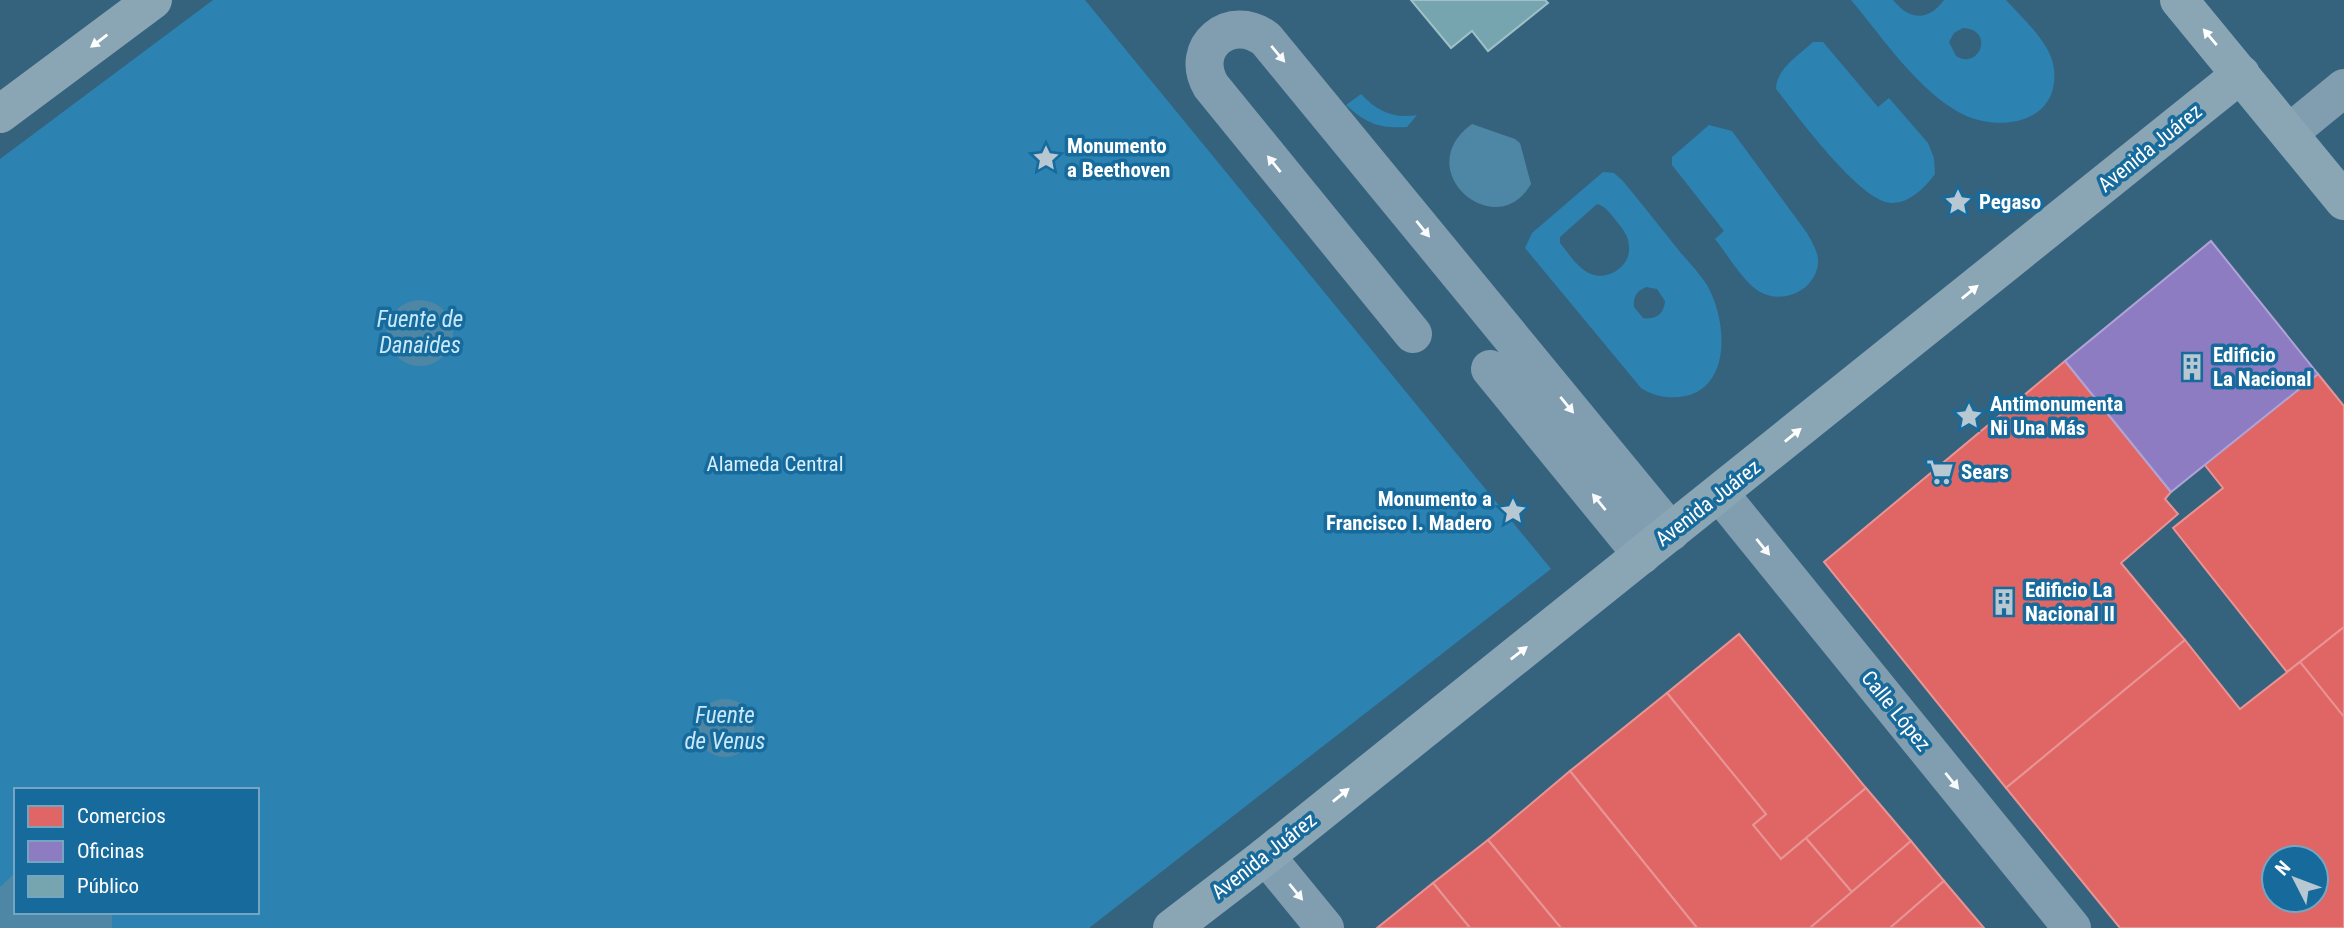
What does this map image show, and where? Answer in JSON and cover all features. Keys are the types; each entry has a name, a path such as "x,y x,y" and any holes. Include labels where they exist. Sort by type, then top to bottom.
{"main road":[{"path":"0,114 153,0"},
{"path":"2179,0 2344,201"},
{"name":"Avenida Juárez","path":"1172,928 1720,494 2241,74"}],"street":[{"path":"1413,334 1205,77 1204,57 1214,40 1222,34 1235,30 1250,30 1266,40 1645,552"},
{"path":"2288,133 2344,88"},
{"path":"1480,377 1645,552"},
{"name":"Calle López","path":"1720,494 2072,928"},
{"path":"1266,856 1325,928"}],"green space":[{"name":"Alameda Central","path":"213,0 1085,0 1551,569 1089,928 0,928 0,159"},
{"path":"1851,0 1893,0 1905,12 1918,16 1932,12 1944,0 2006,0 2035,32 2052,59 2053,87 2048,101 2038,112 2009,122 1993,123 1962,114 1916,78","holes":["1963,28 1973,30 1981,41 1977,54 1965,59 1956,56 1949,42 1954,33"]},
{"path":"1813,42 1823,42 1878,107 1889,98 1928,143 1934,158 1935,174 1910,198 1891,203 1878,199 1862,188 1829,155 1776,89 1784,69"},
{"path":"1361,94 1373,105 1393,115 1417,115 1407,127 1374,124 1346,105"},
{"path":"1709,125 1732,131 1813,243 1818,259 1816,273 1805,287 1797,292 1788,296 1769,296 1748,282 1715,239 1724,231 1672,165 1672,157"},
{"path":"1603,172 1614,173 1697,272 1713,297 1718,311 1722,342 1716,371 1708,383 1690,395 1675,397 1661,396 1641,388 1525,248 1532,233","holes":["1597,204 1614,218 1629,243 1629,254 1622,266 1611,274 1598,276 1582,269 1560,243 1560,237","1646,287 1657,289 1665,301 1661,313 1652,318 1643,318 1634,307 1636,294"]}],"water":[{"path":"1472,124 1520,143 1531,184 1516,201 1498,207 1480,204 1464,194 1453,179 1449,161 1455,142"},
{"name":"Fuente de Danaides","path":"420,300 443,310 453,333 443,356 420,366 397,356 387,333 397,310"},
{"name":"Fuente de Venus","path":"719,699 731,699 746,707 754,722 754,734 746,749 731,757 719,757 704,749 696,734 696,722 704,707"},
{"path":"14,874 14,914 112,914 112,928 0,928 0,887"}],"building: Comercios":[{"name":"Edificio La Nacional II","path":"2065,361 2171,492 2165,499 2178,514 2121,563 2185,640 2006,788 1824,562"},
{"path":"2318,374 2344,406 2344,627 2287,672 2173,528 2223,488 2204,464"},
{"path":"2344,627 2344,717 2300,662"},
{"path":"1739,634 1866,788 1781,859 1753,825 1766,814 1667,693"},
{"path":"2185,640 2240,709 2300,662 2344,717 2344,928 2120,928 2006,788"},
{"path":"1667,693 1766,814 1753,825 1781,859 1806,838 1852,892 1810,928 1697,928 1570,771"},
{"path":"1570,771 1697,928 1561,928 1488,840"},
{"path":"1866,788 1911,841 1852,892 1806,838"},
{"path":"1488,840 1561,928 1470,928 1433,883"},
{"path":"1911,841 1944,881 1890,928 1810,928"},
{"path":"1944,881 1984,928 1890,928"},
{"path":"1433,883 1470,928 1377,928"}],"building: Oficinas":[{"name":"Edificio La Nacional","path":"2211,241 2318,374 2171,492 2065,361"}],"building: Público":[{"path":"1411,0 1545,0 1548,3 1488,51 1472,31 1451,48"}],"place":[{"name":"Monumento a Beethoven","path":"1046,158"},
{"name":"Pegaso","path":"1958,202"},
{"name":"Edificio La Nacional","path":"2192,367"},
{"name":"Antimonumenta Ni Una Más","path":"1969,416"},
{"name":"Sears","path":"1940,472"},
{"name":"Monumento a Francisco I. Madero","path":"1513,511"},
{"name":"Edificio La Nacional II","path":"2004,602"}]}
